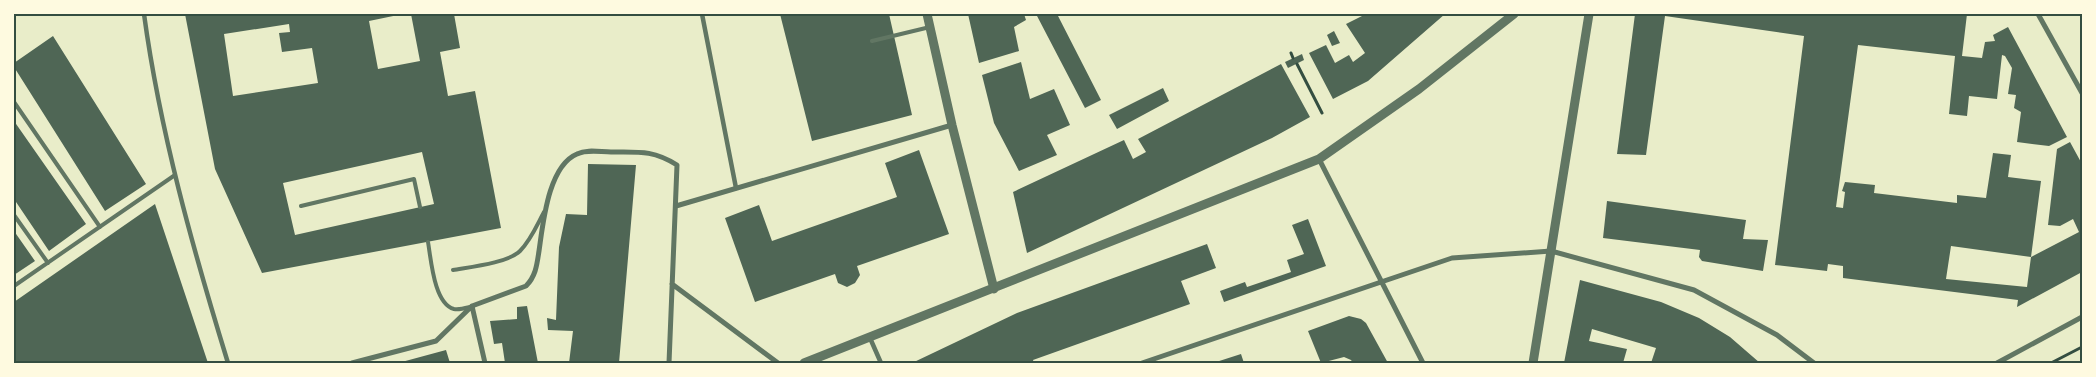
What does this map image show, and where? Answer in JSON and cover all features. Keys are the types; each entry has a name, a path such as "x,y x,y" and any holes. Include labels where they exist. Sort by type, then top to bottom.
{"street":[{"path":"144,14 149,51 175,175 228,363"},
{"path":"702,14 736,188"},
{"path":"927,14 952,125 994,289"},
{"path":"804,363 1319,159 1419,89 1514,14"},
{"path":"1533,363 1589,14"},
{"path":"2038,14 2082,94"},
{"path":"676,206 952,125"},
{"path":"352,363 436,340 472,306 522,289 531,281 536,270 547,205 555,182 566,162 585,151 652,153 677,165 669,363"},
{"path":"1319,159 1423,363"},
{"path":"1142,363 1452,258 1551,250 1694,290 1777,335 1814,363"},
{"path":"672,284 778,363"},
{"path":"472,306 485,363"},
{"path":"1997,363 2082,317"},
{"path":"870,338 881,363"}],"lane":[{"path":"872,40 930,27"},
{"path":"14,102 100,227"},
{"path":"14,286 175,175"},
{"path":"301,206 414,179 420,207"},
{"path":"454,270 505,259 518,253 529,241 547,205"},
{"path":"14,215 48,263"},
{"path":"428,242 436,287 444,303 455,310 472,306"}],"path":[{"path":"1291,53 1294,58"},
{"path":"1296,64 1322,113"},
{"path":"2051,363 2082,347"}],"building":[{"path":"185,14 403,14 369,21 378,69 420,61 411,14 454,14 460,48 440,52 448,96 475,91 501,228 262,273 215,169","holes":["289,24 290,32 279,33 282,52 312,48 318,83 233,96 224,34","422,152 434,204 295,235 283,183"]},
{"path":"780,14 889,14 912,115 812,141"},
{"path":"968,14 1024,14 1026,20 1014,27 1019,51 979,63"},
{"path":"1036,14 1057,14 1101,100 1085,108"},
{"path":"1366,14 1445,14 1368,81 1333,99 1309,53 1326,45 1335,63 1349,55 1353,62 1365,53 1346,24"},
{"path":"1635,14 1967,14 1962,56 1982,58 1985,42 1995,41 1993,35 2008,27 2067,137 2049,146 2017,142 2021,112 2014,108 2016,95 2008,94 2012,68 2005,56 2002,55 1997,99 1969,96 1967,116 1949,114 1955,56 1858,45 1836,207 1843,208 1845,192 1842,191 1845,182 1875,185 1874,193 1957,203 1957,195 1986,198 1993,153 2011,155 2008,177 2041,181 2031,257 2079,232 2073,219 2060,226 2048,225 2057,149 2070,142 2082,164 2082,272 2017,307 2018,300 1843,278 1843,266 1828,264 1827,271 1775,265 1804,36 1665,16 1646,155 1617,154","holes":["1951,246 2031,257 2027,287 1946,279"]},
{"path":"1334,31 1340,43 1332,46 1327,35"},
{"path":"53,36 146,184 105,211 14,67 14,63"},
{"path":"1302,54 1304,60 1288,68 1285,62"},
{"path":"1021,62 1030,99 1054,89 1070,125 1047,135 1057,155 1019,171 994,123 982,75"},
{"path":"1281,64 1310,117 1272,138 1027,253 1013,192 1124,140 1133,159 1146,152 1138,139"},
{"path":"1163,88 1169,101 1117,129 1109,115"},
{"path":"14,121 86,224 49,251 14,199"},
{"path":"919,150 949,234 857,266 860,275 855,283 847,287 838,283 835,274 755,302 725,218 759,205 772,241 897,197 885,163"},
{"path":"588,164 636,165 619,363 569,363 573,331 548,330 547,318 556,320 559,247 566,214 587,215"},
{"path":"1607,201 1746,220 1743,239 1768,240 1763,271 1702,261 1699,257 1700,250 1603,238"},
{"path":"155,204 208,363 14,363 14,302"},
{"path":"1308,219 1326,266 1224,302 1220,291 1245,282 1247,287 1291,272 1287,260 1304,254 1292,225"},
{"path":"14,231 35,261 14,275"},
{"path":"1207,244 1216,268 1181,281 1190,304 1033,360 1034,363 912,363 1017,313"},
{"path":"1580,280 1661,302 1699,318 1730,337 1760,363 1689,363 1683,361 1683,363 1651,363 1656,348 1592,329 1589,341 1627,349 1623,363 1564,363"},
{"path":"527,306 538,363 505,363 502,343 494,344 490,321 517,319 517,307"},
{"path":"1349,316 1361,319 1366,323 1388,363 1353,363 1344,357 1321,363 1308,331"},
{"path":"446,350 450,363 398,363"},
{"path":"1241,354 1244,363 1213,363"}]}
